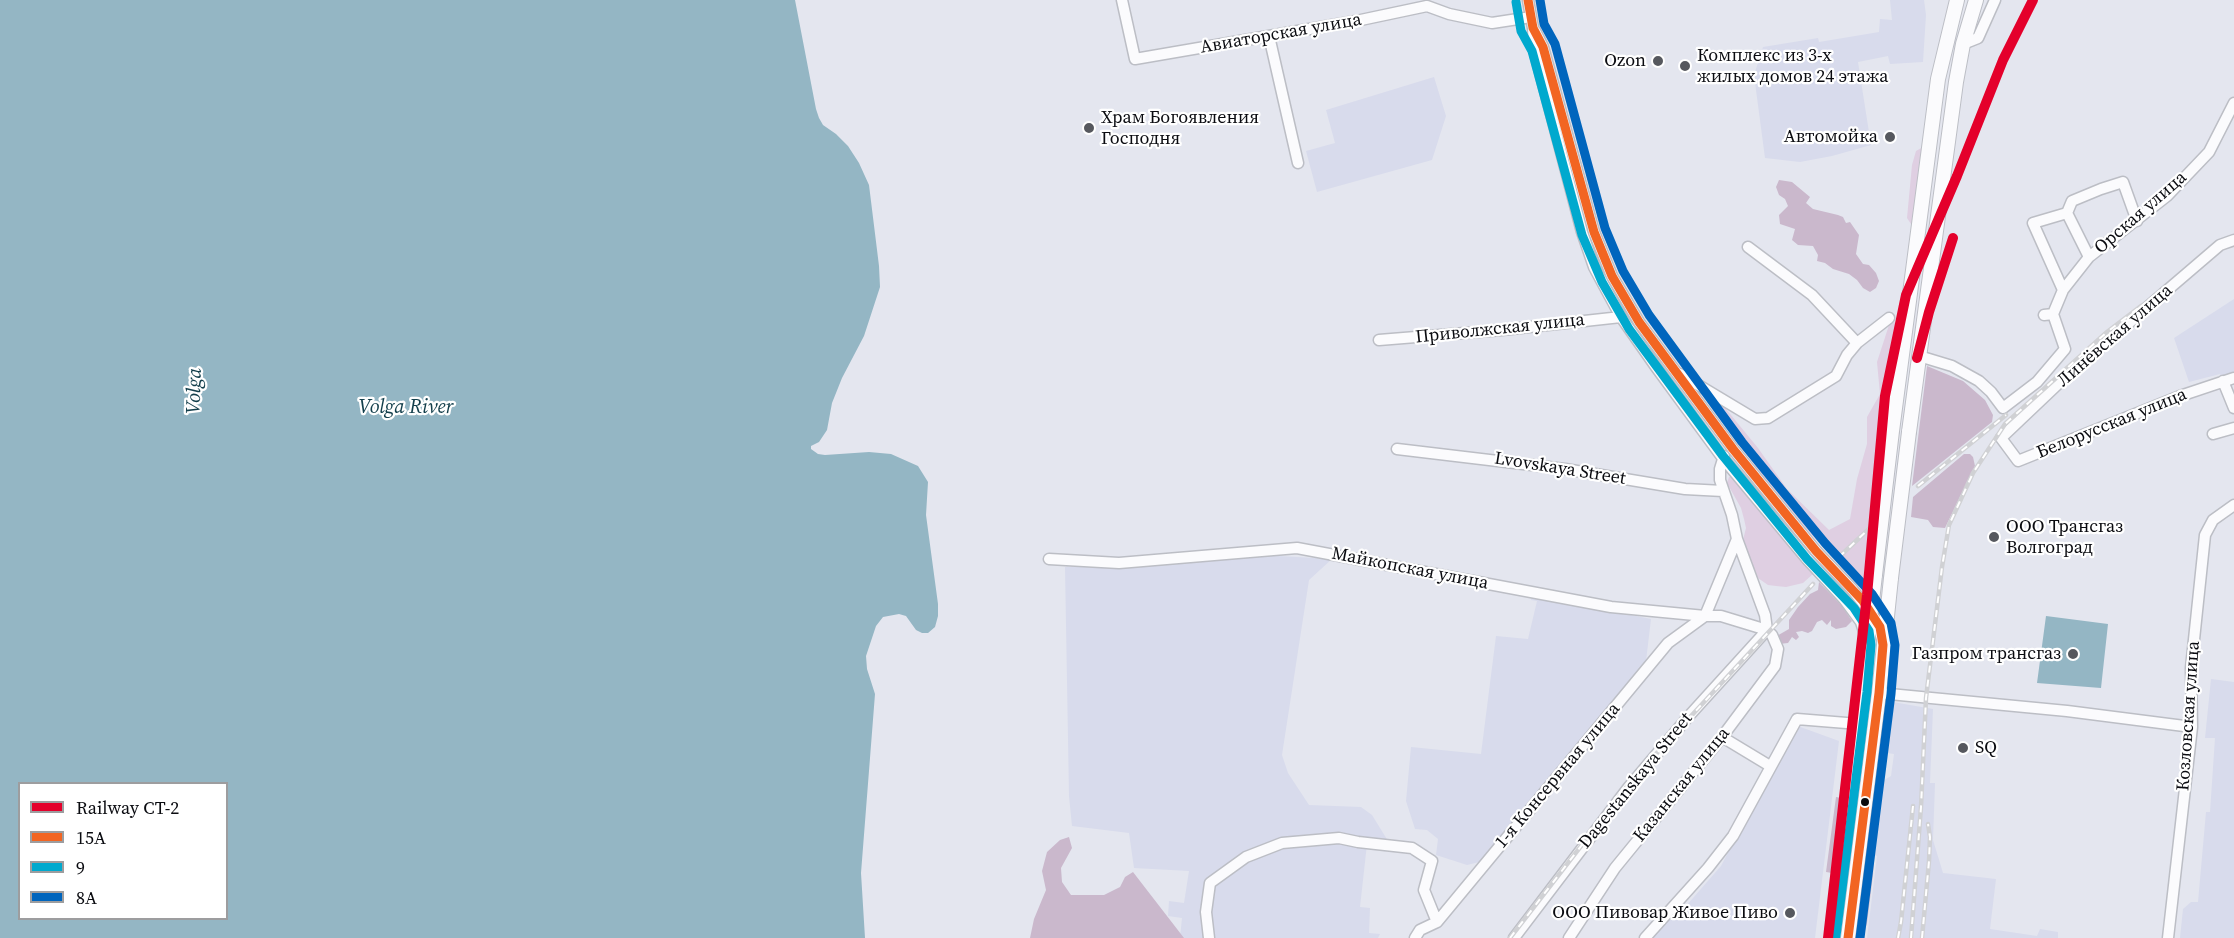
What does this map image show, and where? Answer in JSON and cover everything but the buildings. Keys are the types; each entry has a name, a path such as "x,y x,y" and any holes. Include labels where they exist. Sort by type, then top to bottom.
{"main road":[{"path":"1833,938 1873,620 1875,575 1892,431 1938,79 1958,0"},
{"path":"1848,938 1883,645 1873,620 1891,578 1956,82 1963,44 1976,0"}],"street":[{"name":"Авиаторская улица","path":"1122,0 1135,59 1356,21 1427,6 1449,14 1492,22 1532,22"},
{"path":"1528,0 1534,50 1582,232 1594,267 1621,318 1722,457 1812,555 1854,592 1873,620"},
{"path":"1963,44 1973,42 1981,33 1995,0"},
{"path":"1532,22 1543,47 1594,232 1612,276 1640,322 1844,600 1873,620"},
{"path":"1269,36 1298,163"},
{"name":"Орская улица","path":"1919,356 1952,366 1979,381 2003,408 2037,382 2065,349 2048,314 2063,290 2089,257 2167,196 2209,152 2234,103"},
{"path":"2089,257 2067,213 2072,201 2123,182 2137,221"},
{"path":"2063,290 2033,223 2067,213"},
{"name":"Линёвская улица","path":"2001,438 2060,382 2220,245 2234,240"},
{"path":"1748,247 1812,295 1857,343"},
{"name":"Приволжская улица","path":"1379,340 1621,318"},
{"path":"1676,372 1755,418 1768,418 1836,376 1847,355 1857,343 1889,318"},
{"path":"2228,379 2234,408"},
{"name":"Белорусская улица","path":"2001,438 2018,461 2228,379"},
{"path":"2213,434 2234,428"},
{"name":"Lvovskaya Street","path":"1397,449 1544,466 1685,489 1723,490"},
{"path":"1722,457 1733,449"},
{"name":"Казанская улица","path":"1569,938 1615,868 1722,737 1775,666 1778,649 1772,635 1767,630 1765,615 1737,538 1720,480 1722,457"},
{"name":"Козловская улица","path":"2168,938 2192,727 2191,668 2205,536 2213,520 2234,506"},
{"path":"1706,616 1737,538"},
{"name":"Майкопская улица","path":"1049,559 1119,562 1297,548 1611,607 1721,616 1767,630"},
{"path":"1854,592 1868,596 1874,591"},
{"name":"1-я Консервная улица","path":"1415,938 1420,930 1437,922 1668,643 1706,616"},
{"name":"Dagestanskaya Street","path":"1514,938 1661,748 1767,630"},
{"path":"1879,693 2067,711 2192,727"},
{"path":"1645,938 1708,868 1733,836 1797,719 1859,724"},
{"path":"1722,737 1770,766"},
{"path":"1209,938 1206,912 1210,883 1246,857 1282,843 1339,837 1358,842 1412,848 1432,861 1424,890 1437,922"}],"shaded area":[{"path":"1890,0 1924,0 1926,15 1923,62 1890,64 1888,56 1858,62 1871,145 1800,162 1765,158 1754,75 1763,47 1818,38 1819,42 1879,32 1880,19 1892,20"},
{"path":"1434,77 1446,116 1432,160 1317,192 1306,151 1335,143 1326,110"},
{"path":"1923,147 1913,227 1907,218 1912,165 1916,151"},
{"path":"1779,180 1792,182 1810,197 1806,203 1813,209 1838,215 1843,217 1846,223 1850,222 1859,235 1856,254 1863,264 1869,265 1876,273 1879,281 1876,288 1870,292 1863,288 1849,274 1817,261 1818,255 1813,246 1798,245 1792,240 1795,229 1780,224 1779,215 1788,206 1776,187"},
{"path":"2234,299 2234,375 2221,378 2220,374 2189,382 2174,338"},
{"path":"1890,322 1902,323 1869,584 1866,589 1862,588 1808,531 1763,477 1703,394 1717,398 1758,448 1787,489 1829,530 1850,519 1857,479 1867,444 1867,417 1880,394 1877,362"},
{"path":"1927,366 1963,381 1985,400 1993,415 1992,422 1912,486"},
{"path":"1964,454 1970,454 1973,457 1975,466 1945,528 1933,527 1928,520 1911,517 1913,497"},
{"path":"1729,477 1732,477 1813,574 1803,583 1786,587 1768,585 1755,576 1742,544 1746,528 1741,508 1727,483"},
{"path":"1262,555 1332,559 1309,580 1282,755 1288,773 1309,805 1361,807 1372,815 1388,841 1413,842 1425,851 1367,844 1360,907 1370,908 1369,933 1380,934 1378,938 1180,938 1182,918 1168,916 1169,901 1184,903 1189,871 1134,868 1129,833 1072,826 1069,796 1065,567"},
{"path":"1819,582 1842,606 1852,621 1846,627 1836,629 1831,626 1831,620 1827,625 1822,620 1817,622 1812,631 1808,633 1796,632 1799,637 1796,640 1792,637 1788,643 1779,644 1775,637 1789,629 1789,620 1810,594 1818,590"},
{"path":"1532,595 1651,619 1646,661 1479,862 1467,865 1436,855 1438,839 1427,830 1415,829 1406,801 1411,747 1481,754 1496,636 1528,639 1537,601 1531,600"},
{"path":"2211,679 2234,682 2234,938 2180,938 2183,909 2191,902 2198,902 2206,812 2210,812 2215,738 2205,738"},
{"path":"1887,701 1933,709 1930,783 1935,783 1933,840 1943,873 1996,879 1990,929 2037,936 2040,929 2058,932 2058,938 1867,938 1877,856 1869,854 1876,785 1891,776 1894,754 1887,753 1890,729 1884,727"},
{"path":"1795,725 1839,741 1815,938 1649,938 1669,913 1679,914 1721,866"},
{"path":"1836,797 1848,799 1838,874 1826,872"},
{"path":"1872,810 1877,812 1873,875 1867,923 1863,938 1858,938 1855,932 1867,812"},
{"path":"1069,837 1072,848 1061,868 1062,882 1071,895 1104,895 1120,887 1125,877 1133,872 1184,938 1030,938 1034,919 1046,890 1042,871 1047,852 1060,840"}],"water":[{"name":"Volga River","path":"0,0 795,0 819,118 823,125 848,146 869,185 880,287 864,336 832,403 827,430 819,442 811,446 811,449 818,454 825,455 869,452 891,454 918,466 928,482 926,515 938,604 935,627 928,633 916,630 906,616 899,614 883,617 876,626 866,656 867,669 875,694 861,873 865,938 0,938"},
{"name":"Газпром трансгаз","path":"2046,616 2108,624 2101,688 2037,683"}],"railway":[{"path":"1911,938 1921,807 1926,698 1949,525 1973,473 2005,424 2107,332 2141,306"},
{"path":"1918,486 2006,415"},
{"path":"1839,557 1871,527"},
{"path":"1510,938 1632,780 1813,584"},
{"path":"1898,938 1913,806"},
{"path":"1922,938 1929,861 1928,824"}],"rail line":[{"name":"СТ-2","path":"1828,938 1867,595 1885,396 1906,295 2003,60 2033,0"},
{"name":"СТ-2","path":"1917,358 1953,238"}],"transit line":[{"name":"15А","path":"1528,0 1533,28 1543,47 1594,232 1612,276 1639,322 1733,449 1816,551 1863,601 1880,627 1883,645 1879,693 1848,938"},
{"name":"8А","path":"1540,0 1544,24 1555,44 1605,228 1623,271 1649,315 1742,442 1825,543 1872,594 1891,623 1895,645 1891,694 1860,938"},
{"name":"9","path":"1516,2 1521,31 1532,51 1582,235 1602,282 1629,329 1723,456 1807,559 1854,608 1869,631 1871,645 1867,692 1836,936"}],"place":[{"name":"Ozon","path":"1658,61"},
{"name":"Комплекс из 3-х жилых домов 24 этажа","path":"1685,66"},
{"name":"Храм Богоявления Господня","path":"1089,128"},
{"name":"Автомойка","path":"1890,137"},
{"name":"ООО Трансгаз Волгоград","path":"1994,537"},
{"name":"Газпром трансгаз","path":"2073,654"},
{"name":"SQ","path":"1963,748"},
{"name":"ООО Пивовар Живое Пиво","path":"1790,913"}],"water label":[{"name":"Volga","path":"195,391"}]}
